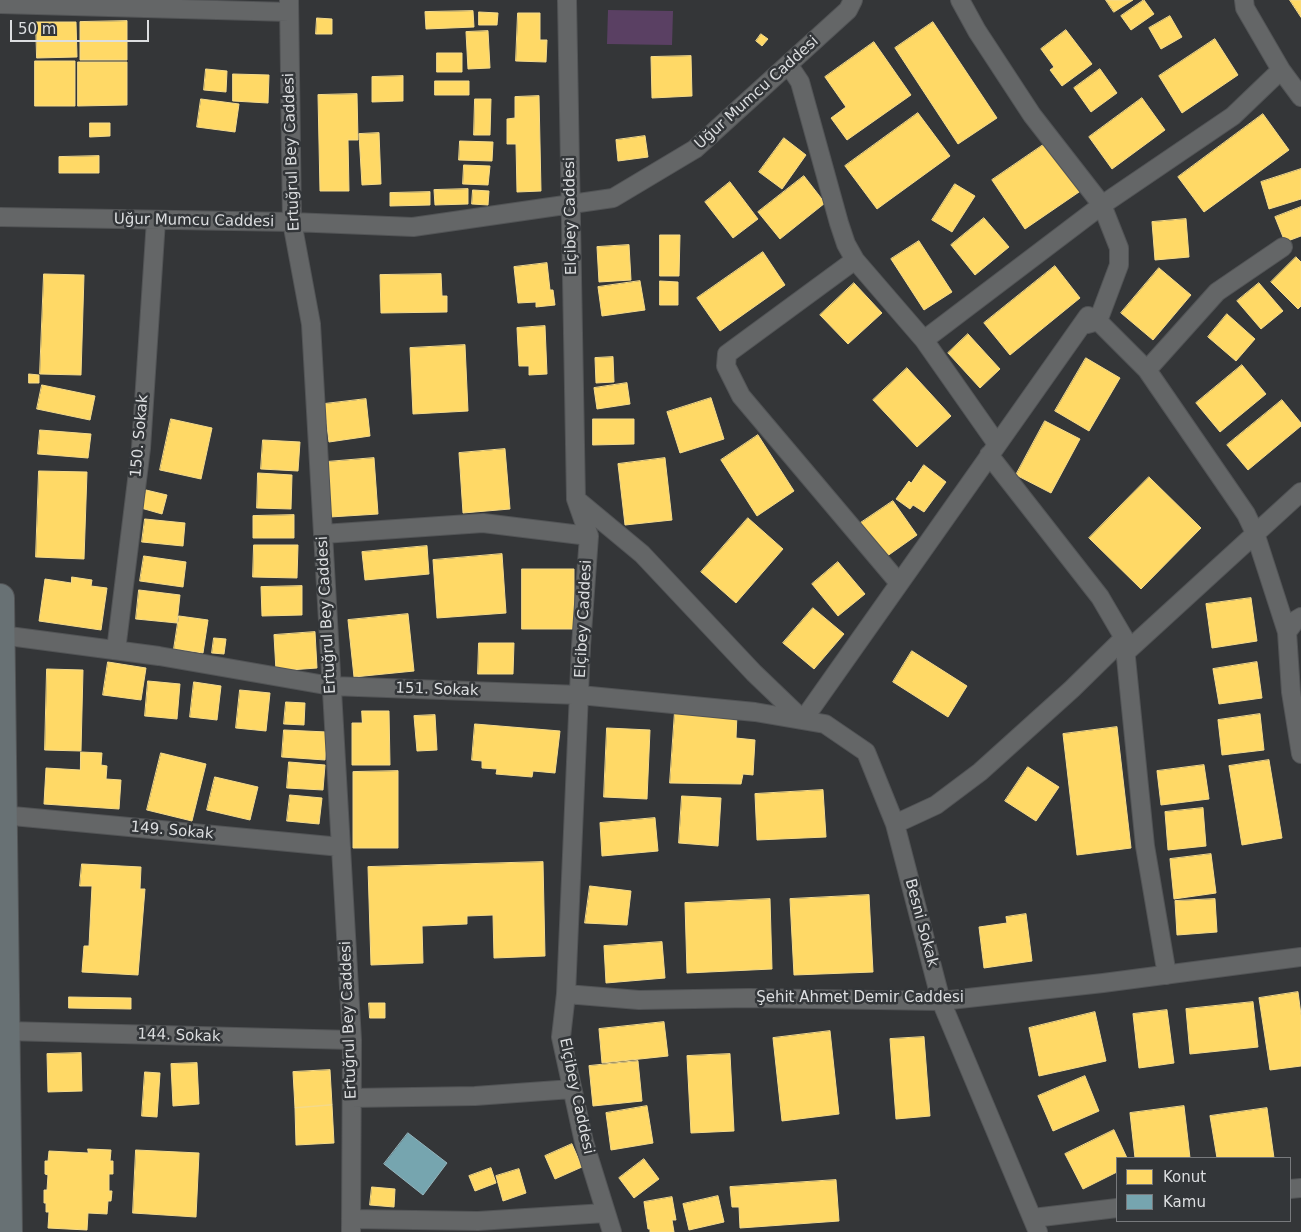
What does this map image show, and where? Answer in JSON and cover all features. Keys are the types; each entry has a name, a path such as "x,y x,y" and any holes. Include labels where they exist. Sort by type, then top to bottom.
{"highway":[{"path":"0,598 8,1232"}],"street":[{"name":"Elçibey Caddesi","path":"566,0 576,500 589,536 581,646 566,994 561,1037 584,1142 612,1232"},
{"name":"Uğur Mumcu Caddesi","path":"0,217 292,222 413,227 613,198 695,149 848,10 853,0"},
{"path":"576,500 642,554 754,673 803,720 993,450 1089,324 1119,265 1119,248 1102,205 1032,115 977,31 960,0"},
{"path":"1244,0 1245,8 1281,70 1301,97"},
{"path":"0,4 289,6"},
{"name":"Ertuğrul Bey Caddesi","path":"289,6 292,222 311,324 352,1040 351,1226"},
{"path":"788,64 800,82 839,223 846,244 855,260 924,340 993,450 1100,596 1124,645 1145,846 1167,974"},
{"path":"924,340 1102,205 1233,116 1281,70"},
{"name":"150. Sokak","path":"116,650 140,448 156,220"},
{"path":"1148,370 1217,292 1283,247"},
{"path":"855,260 727,354 726,366 741,396 899,583"},
{"path":"1089,324 1148,370 1246,514 1255,533 1287,632 1291,692 1301,754"},
{"path":"895,824 936,805 980,772 1072,689 1301,492"},
{"path":"323,534 483,523 589,536"},
{"path":"1287,632 1296,620 1301,617"},
{"name":"151. Sokak","path":"0,635 159,656 331,686 580,695 755,712 825,724 866,752"},
{"name":"Besni Sokak","path":"866,752 895,824 941,1001 1036,1225"},
{"name":"149. Sokak","path":"2,816 341,847"},
{"name":"Şehit Ahmet Demir Caddesi","path":"566,994 638,1000 749,998 941,1001 1301,957"},
{"name":"144. Sokak","path":"6,1031 352,1040"},
{"path":"352,1098 475,1096 572,1089"},
{"path":"1036,1225 1116,1208"},
{"path":"351,1226 605,1214"}],"shaded area":[{"path":"608,10 673,11 672,45 607,44"}],"building: Konut":[{"path":"1106,0 1133,0 1114,12"},
{"path":"1144,0 1154,14 1131,30 1121,16"},
{"path":"1290,0 1301,0 1301,17"},
{"path":"473,11 474,27 426,29 425,12"},
{"path":"479,12 498,13 497,25 479,25"},
{"path":"518,13 540,13 540,40 547,40 546,62 516,61"},
{"path":"1170,16 1182,37 1161,49 1149,28"},
{"path":"317,18 332,19 332,34 316,34"},
{"path":"127,21 127,60 80,60 80,22"},
{"path":"36,22 76,22 77,57 37,58"},
{"path":"933,22 997,118 958,144 895,48"},
{"path":"1066,30 1092,64 1062,86 1050,70 1054,67 1041,49"},
{"path":"488,31 490,68 468,69 466,32"},
{"path":"761,34 768,39 762,46 756,41"},
{"path":"1215,39 1238,75 1182,113 1159,76"},
{"path":"874,42 911,95 847,140 831,118 846,107 825,77"},
{"path":"437,53 462,53 462,72 437,72"},
{"path":"691,56 692,96 652,98 651,57"},
{"path":"35,61 75,61 75,106 35,106"},
{"path":"78,62 127,62 127,105 78,106"},
{"path":"206,69 227,71 226,92 204,90"},
{"path":"1100,69 1117,93 1091,112 1074,88"},
{"path":"233,74 269,75 268,103 233,101"},
{"path":"403,76 403,101 372,102 372,77"},
{"path":"435,81 469,81 469,95 435,95"},
{"path":"357,94 358,140 348,140 349,191 320,191 318,95"},
{"path":"539,96 541,191 517,192 516,144 507,144 507,119 515,118 515,97"},
{"path":"1142,98 1165,130 1112,169 1089,137"},
{"path":"201,99 239,104 235,132 197,127"},
{"path":"475,99 491,99 490,135 474,135"},
{"path":"918,113 950,156 877,209 845,166"},
{"path":"1263,114 1289,150 1204,212 1178,177"},
{"path":"90,123 110,123 110,136 90,137"},
{"path":"379,133 381,184 362,185 359,134"},
{"path":"645,136 648,157 618,161 616,140"},
{"path":"784,138 806,155 782,189 759,172"},
{"path":"460,141 493,142 492,161 459,160"},
{"path":"1049,141 1082,190 1025,229 992,180"},
{"path":"99,156 99,173 59,173 59,157"},
{"path":"464,165 490,166 488,185 463,184"},
{"path":"1301,169 1301,199 1269,209 1261,182"},
{"path":"804,176 825,203 780,239 758,212"},
{"path":"730,182 758,219 733,238 705,202"},
{"path":"955,184 975,196 952,232 932,220"},
{"path":"468,189 468,204 435,205 434,190"},
{"path":"473,190 489,191 488,205 472,204"},
{"path":"430,192 430,205 390,206 390,193"},
{"path":"1301,207 1301,236 1285,242 1275,217"},
{"path":"984,218 1009,247 975,275 951,245"},
{"path":"1186,219 1189,257 1155,260 1152,222"},
{"path":"660,235 680,235 679,276 660,276"},
{"path":"919,241 952,292 924,310 891,259"},
{"path":"629,245 631,280 599,282 597,247"},
{"path":"763,252 785,285 720,331 697,298"},
{"path":"1296,257 1301,262 1301,306 1298,309 1271,282"},
{"path":"547,263 550,290 553,290 555,305 536,307 536,302 518,303 514,267"},
{"path":"1055,266 1080,298 1010,355 984,323"},
{"path":"1159,268 1191,295 1153,340 1121,313"},
{"path":"44,274 84,275 81,375 40,374"},
{"path":"441,274 442,296 447,296 447,312 381,313 380,275"},
{"path":"640,281 645,310 602,316 598,287"},
{"path":"660,281 678,282 678,305 660,305"},
{"path":"854,283 882,313 848,344 820,315"},
{"path":"1259,283 1283,311 1261,329 1237,301"},
{"path":"1227,314 1255,339 1236,361 1208,337"},
{"path":"545,326 547,374 529,375 529,366 519,366 517,328"},
{"path":"968,334 1000,369 980,388 948,353"},
{"path":"465,345 468,411 413,414 410,348"},
{"path":"613,357 614,382 596,383 595,358"},
{"path":"1086,358 1120,378 1089,431 1055,411"},
{"path":"1242,365 1266,394 1220,432 1196,403"},
{"path":"907,368 951,416 917,447 873,400"},
{"path":"29,374 39,375 39,383 29,383"},
{"path":"627,383 630,404 597,409 594,388"},
{"path":"42,385 95,396 90,420 37,409"},
{"path":"711,398 724,439 680,453 667,412"},
{"path":"366,399 370,436 329,442 324,404"},
{"path":"1282,400 1301,423 1301,426 1248,470 1227,445"},
{"path":"171,419 212,428 201,479 160,470"},
{"path":"593,419 634,419 634,444 593,445"},
{"path":"1045,421 1080,439 1051,493 1016,475"},
{"path":"40,430 91,434 88,458 38,454"},
{"path":"758,435 794,491 757,516 721,460"},
{"path":"263,440 300,442 298,471 261,469"},
{"path":"505,449 510,509 463,513 459,453"},
{"path":"374,458 378,514 330,517 326,462"},
{"path":"665,458 672,520 625,525 618,464"},
{"path":"924,465 946,482 924,512 913,505 910,509 896,499"},
{"path":"39,471 87,472 84,559 36,557"},
{"path":"258,473 292,475 291,509 257,508"},
{"path":"1149,477 1201,528 1141,589 1089,538"},
{"path":"146,490 167,495 162,514 141,508"},
{"path":"893,501 917,535 883,559 859,524"},
{"path":"294,515 294,538 253,538 253,516"},
{"path":"748,518 783,549 736,603 701,572"},
{"path":"145,519 185,523 183,546 142,542"},
{"path":"254,545 298,545 297,578 253,577"},
{"path":"427,546 429,574 365,580 362,552"},
{"path":"502,554 506,613 437,618 433,560"},
{"path":"144,556 186,562 183,587 140,581"},
{"path":"838,562 865,594 838,616 812,584"},
{"path":"522,569 574,569 574,629 522,629"},
{"path":"72,577 92,580 91,586 107,588 101,630 39,621 45,579 71,583"},
{"path":"302,586 302,615 262,616 261,587"},
{"path":"139,590 180,595 177,623 136,619"},
{"path":"1251,598 1257,641 1212,648 1206,604"},
{"path":"813,608 844,634 814,669 783,643"},
{"path":"408,614 414,671 354,677 348,620"},
{"path":"179,616 208,620 203,653 174,649"},
{"path":"315,632 317,668 276,671 274,635"},
{"path":"214,638 226,639 224,654 212,653"},
{"path":"479,643 514,643 513,674 478,674"},
{"path":"912,651 967,686 948,717 893,682"},
{"path":"108,662 146,668 141,700 103,695"},
{"path":"1257,662 1262,698 1219,704 1213,669"},
{"path":"47,669 83,670 81,751 45,750"},
{"path":"148,681 180,684 177,719 145,716"},
{"path":"194,682 221,686 217,720 190,717"},
{"path":"240,690 270,693 266,731 236,728"},
{"path":"286,702 305,703 304,725 284,724"},
{"path":"362,711 389,711 390,765 352,765 352,723 362,723"},
{"path":"675,711 737,714 736,738 755,740 753,775 743,774 741,784 670,783"},
{"path":"1260,714 1264,750 1222,755 1218,720"},
{"path":"435,715 437,750 417,751 414,716"},
{"path":"475,724 560,731 555,773 533,771 532,777 496,774 497,769 482,768 482,761 472,760"},
{"path":"1117,727 1131,848 1077,855 1063,734"},
{"path":"607,728 650,730 647,799 604,797"},
{"path":"284,730 327,732 325,760 282,757"},
{"path":"81,752 102,753 101,765 107,766 106,779 121,780 119,809 44,804 46,768 80,770"},
{"path":"161,753 206,764 192,821 147,810"},
{"path":"1269,760 1282,838 1242,845 1229,766"},
{"path":"289,762 325,765 323,790 287,788"},
{"path":"1204,765 1209,799 1161,805 1157,771"},
{"path":"1028,767 1059,787 1036,821 1005,801"},
{"path":"398,771 398,848 353,848 353,772"},
{"path":"215,777 258,787 250,820 207,810"},
{"path":"823,790 826,837 757,840 755,794"},
{"path":"290,795 322,798 319,824 287,821"},
{"path":"682,796 721,798 718,846 679,843"},
{"path":"1203,808 1206,846 1168,850 1165,812"},
{"path":"655,818 658,851 602,856 600,823"},
{"path":"1211,854 1216,893 1174,899 1170,859"},
{"path":"543,862 545,956 494,958 493,915 467,916 467,924 422,926 423,963 371,965 368,867"},
{"path":"82,864 141,867 140,889 145,889 138,975 82,972 84,946 89,946 92,886 80,886"},
{"path":"590,886 631,891 627,925 585,923"},
{"path":"869,895 873,972 794,975 790,899"},
{"path":"770,899 772,969 687,973 685,903"},
{"path":"1215,899 1217,932 1177,935 1175,901"},
{"path":"1026,914 1032,961 984,968 979,927 1007,923 1006,917"},
{"path":"662,942 665,978 606,983 604,946"},
{"path":"1298,992 1301,1015 1301,1066 1270,1070 1259,998"},
{"path":"69,997 131,998 131,1009 69,1008"},
{"path":"1253,1002 1258,1047 1190,1054 1186,1009"},
{"path":"369,1003 385,1003 385,1018 370,1018"},
{"path":"1167,1010 1174,1063 1139,1068 1133,1014"},
{"path":"1095,1012 1106,1061 1039,1076 1029,1028"},
{"path":"664,1022 668,1056 602,1063 599,1029"},
{"path":"830,1031 839,1114 782,1121 773,1038"},
{"path":"924,1037 930,1116 896,1119 890,1039"},
{"path":"81,1053 82,1091 48,1092 47,1054"},
{"path":"730,1054 734,1131 691,1133 687,1056"},
{"path":"638,1061 642,1101 593,1106 589,1066"},
{"path":"197,1063 199,1104 173,1106 171,1064"},
{"path":"330,1070 332,1105 295,1108 293,1072"},
{"path":"145,1072 160,1073 157,1117 142,1116"},
{"path":"1085,1076 1099,1111 1053,1131 1038,1096"},
{"path":"332,1105 334,1143 296,1145 295,1108"},
{"path":"647,1106 653,1143 611,1150 606,1113"},
{"path":"1184,1106 1190,1157 1135,1157 1130,1113"},
{"path":"1267,1108 1274,1157 1217,1157 1210,1116"},
{"path":"1114,1130 1127,1157 1116,1157 1116,1172 1083,1189 1065,1154"},
{"path":"572,1144 582,1167 555,1179 545,1156"},
{"path":"88,1149 111,1150 110,1161 113,1161 113,1174 109,1174 109,1191 112,1191 111,1201 108,1201 107,1214 88,1213 87,1230 48,1228 49,1212 46,1212 44,1190 47,1190 48,1175 45,1174 45,1161 48,1161 49,1151 88,1153"},
{"path":"136,1150 199,1153 196,1217 133,1213"},
{"path":"644,1159 659,1179 634,1198 619,1178"},
{"path":"491,1168 496,1183 475,1191 469,1176"},
{"path":"519,1169 526,1193 503,1201 496,1176"},
{"path":"836,1180 839,1221 740,1228 739,1207 732,1207 730,1187"},
{"path":"372,1187 395,1189 394,1207 370,1205"},
{"path":"718,1196 724,1222 689,1230 683,1204"},
{"path":"672,1197 676,1220 672,1220 674,1232 650,1232 644,1202"}],"building: Kamu":[{"path":"408,1133 447,1163 423,1195 384,1164"}]}
